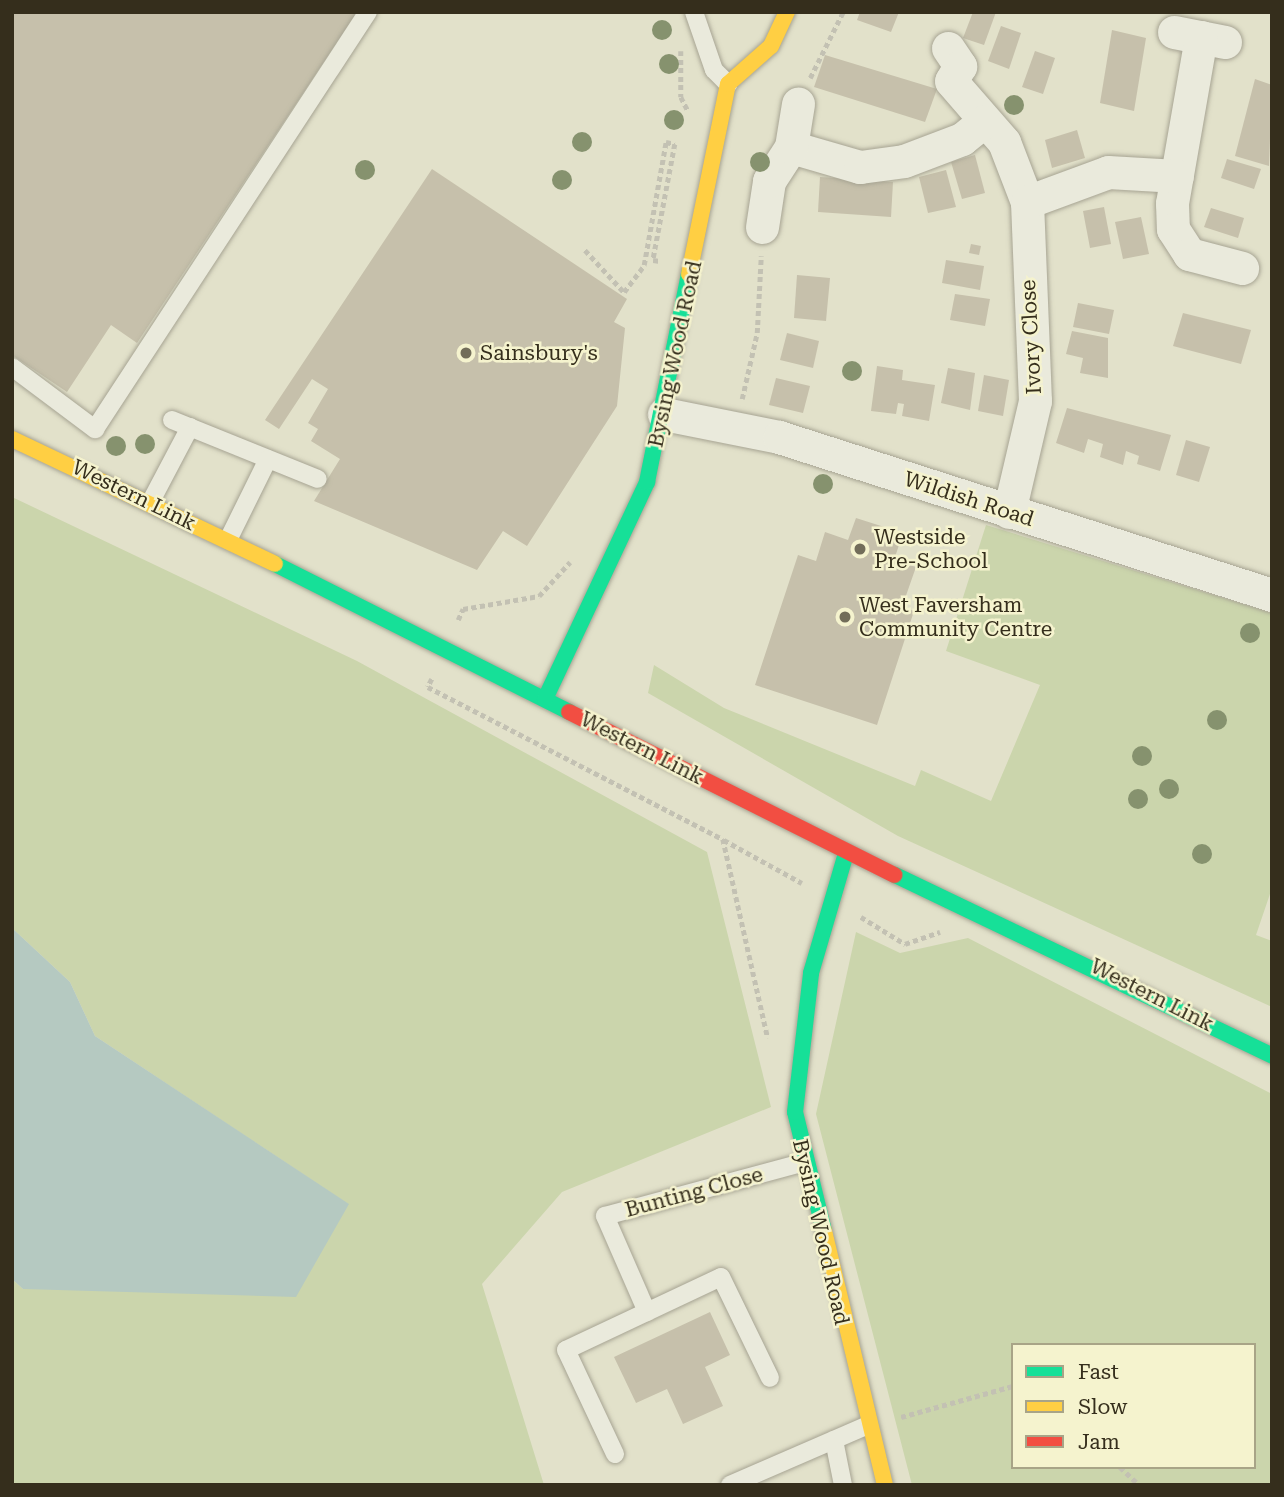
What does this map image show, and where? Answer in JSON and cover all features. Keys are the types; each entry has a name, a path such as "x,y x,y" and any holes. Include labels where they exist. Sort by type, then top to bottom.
{"main road":[{"path":"728,84 771,46 787,12"},
{"name":"Bysing Wood Road","path":"545,699 647,482 664,414 728,84"},
{"name":"Western Link","path":"12,439 228,540 444,652 545,699 846,853 1108,972 1272,1056"},
{"name":"Bysing Wood Road","path":"846,853 811,972 795,1112 802,1163 866,1426 885,1485"}],"street":[{"path":"1200,37 1177,176 1173,229 1189,254 1242,268"},
{"name":"Ivory Close","path":"948,48 960,66 951,81 1004,142 1027,202 1035,401 1009,512"},
{"path":"762,227 769,181 792,146 798,104"},
{"path":"792,146 860,167 904,160 962,139 984,121"},
{"path":"1027,202 1108,172 1177,176"},
{"name":"Wildish Road","path":"664,414 736,426 1272,595"}],"lane":[{"path":"12,367 95,429 368,12"},
{"path":"694,12 714,70 728,84"},
{"path":"172,420 318,479"},
{"path":"150,503 190,428"},
{"path":"228,540 268,459"},
{"name":"Bunting Close","path":"647,1312 605,1216 802,1163"},
{"path":"615,1454 566,1350 721,1277 770,1378"},
{"path":"730,1485 866,1426"},
{"path":"834,1440 843,1485"}],"path":[{"path":"798,104 843,12"},
{"path":"585,250 624,292 644,265 666,142 676,144 653,260 671,263"},
{"path":"736,426 757,333 762,227"},
{"path":"538,596 463,609 428,687 723,839 770,1048"},
{"path":"866,1426 1011,1387"},
{"path":"1122,1469 1139,1485"}],"green space":[{"path":"12,497 357,661 707,852 771,1107 562,1192 482,1284 544,1485 12,1485 12,1279 23,1289 348,1204 95,1036 70,982 12,928"},
{"path":"986,525 1272,613 1272,888 1256,935 1272,941 1272,1007 898,836 648,693 654,665 724,708 915,786 921,770 991,801 1040,685 946,651"},
{"path":"856,932 900,953 968,938 1272,1094 1272,1485 912,1485 816,1114"}],"shaded area":[{"path":"12,928 70,982 95,1036 349,1204 296,1297 23,1289 12,1279"}],"building":[{"path":"12,12 357,12 137,343 111,325 67,392 12,355"},
{"path":"860,12 899,12 891,32 857,20"},
{"path":"973,12 996,12 984,45 963,38"},
{"path":"1001,26 1021,33 1009,69 988,61"},
{"path":"1112,30 1146,38 1134,111 1100,103"},
{"path":"1035,51 1055,58 1043,94 1022,87"},
{"path":"825,55 937,89 925,122 814,87"},
{"path":"1255,79 1272,85 1269,166 1235,156"},
{"path":"1077,130 1085,158 1052,168 1045,140"},
{"path":"975,155 985,193 962,199 951,162"},
{"path":"1227,159 1261,169 1254,189 1221,178"},
{"name":"Sainsbury's","path":"432,169 627,299 614,322 625,328 617,406 527,546 503,531 477,570 314,501 340,459 311,441 318,429 308,423 328,389 312,379 279,429 265,420"},
{"path":"946,170 956,207 928,213 919,177"},
{"path":"820,177 893,182 891,217 818,212"},
{"path":"1104,207 1111,244 1090,248 1083,211"},
{"path":"1211,208 1244,218 1238,238 1204,227"},
{"path":"1141,217 1149,254 1123,259 1115,222"},
{"path":"971,244 981,246 979,255 969,253"},
{"path":"946,260 984,266 980,290 942,283"},
{"path":"797,275 830,278 826,321 794,318"},
{"path":"955,294 990,299 985,326 950,320"},
{"path":"1078,303 1114,310 1109,334 1073,327"},
{"path":"1183,313 1251,330 1241,364 1173,346"},
{"path":"1072,331 1108,338 1108,378 1080,373 1083,358 1066,354"},
{"path":"787,333 819,341 813,368 780,360"},
{"path":"877,366 903,370 902,380 935,385 929,421 902,416 904,404 898,403 896,414 871,411"},
{"path":"948,368 975,373 970,410 941,403"},
{"path":"984,375 1009,380 1003,416 978,411"},
{"path":"776,378 810,386 803,413 769,405"},
{"path":"1067,408 1171,435 1160,471 1137,464 1139,456 1126,451 1123,465 1100,457 1103,444 1088,439 1084,453 1056,443"},
{"path":"1186,440 1210,447 1199,482 1176,475"},
{"name":"West Faversham Community Centre","path":"856,518 903,533 894,560 916,567 902,607 914,611 877,725 755,685 798,555 816,561 825,532 848,540"},
{"path":"710,1312 730,1355 705,1367 723,1406 683,1424 667,1389 636,1403 614,1357"}],"traffic: fast":[{"path":"545,699 647,482 689,274"},
{"path":"275,564 569,712"},
{"path":"824,1231 795,1112 811,973 846,853"},
{"path":"895,875 1272,1056"}],"traffic: slow":[{"path":"689,274 728,84 771,46 787,12"},
{"path":"12,439 275,564"},
{"path":"824,1231 885,1485"}],"traffic: jam":[{"path":"569,712 895,875"}],"place":[{"name":"Sainsbury's","path":"466,353"},
{"name":"Westside Pre-School","path":"860,549"},
{"name":"West Faversham Community Centre","path":"845,617"}]}
